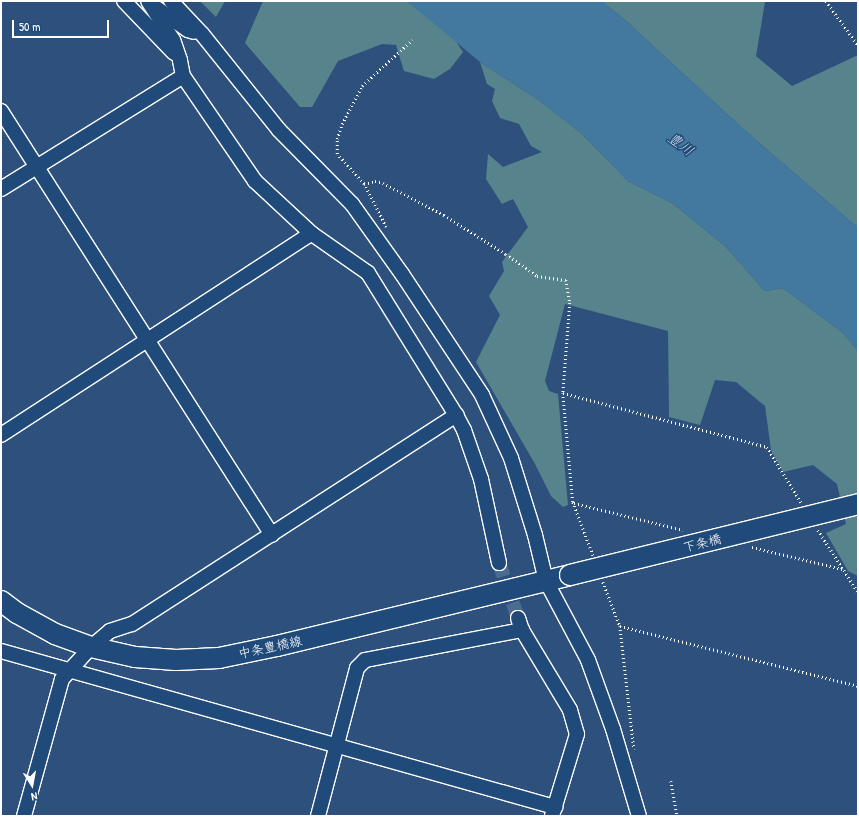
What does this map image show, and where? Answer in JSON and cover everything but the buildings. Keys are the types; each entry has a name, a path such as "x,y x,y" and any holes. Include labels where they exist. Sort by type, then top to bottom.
{"main road":[{"name":"下条橋","path":"546,581 858,504"},
{"name":"中条豊橋線","path":"1,601 17,613 55,634 91,647 135,657 176,660 219,658 284,644 546,581"}],"street":[{"path":"124,1 180,60"},
{"path":"170,1 202,34 279,130 352,204 402,274 482,395 511,458 535,536 546,581 588,660 613,729 639,816"},
{"path":"148,2 172,40 180,60 183,76 256,181 312,234 368,273 464,430 481,479 499,563"},
{"path":"148,2 188,30 202,34"},
{"path":"1,189 183,76"},
{"path":"1,112 272,535"},
{"path":"1,435 312,234"},
{"path":"24,816 62,679 91,647 110,631 132,624 456,415"},
{"path":"1,651 338,746 553,811 577,734 570,710 520,624 365,660 357,668 338,746 318,816"}],"path":[{"path":"826,1 858,45"},
{"path":"389,233 364,184 337,154 337,139 342,124 362,86 412,40"},
{"path":"364,184 375,181 383,183 444,215 506,254 537,276 566,280 570,303 563,393 573,502 595,561"},
{"path":"563,393 767,447 805,508"},
{"path":"817,529 858,592"},
{"path":"600,575 620,626 635,756"},
{"path":"620,626 858,686"},
{"path":"671,781 677,816"}],"green space":[{"path":"200,1 225,1 216,17"},
{"path":"263,1 407,1 455,40 463,52 450,69 434,79 404,71 396,45 382,44 338,61 312,107 300,107 245,43"},
{"path":"601,1 765,2 756,56 792,86 858,55 858,228 741,127 624,19"},
{"path":"480,62 540,101 581,133 628,181 672,203 725,246 765,291 783,288 843,333 858,351 858,576 848,571 826,533 846,524 837,484 813,465 783,472 771,450 765,406 736,382 715,380 700,425 669,417 668,331 565,304 545,381 549,391 558,394 568,505 563,507 551,496 535,464 476,362 500,315 489,296 504,271 502,262 528,227 513,199 502,204 486,179 488,154 503,167 542,152 531,146 519,124 500,118 492,101 495,89 487,84"}],"water":[{"name":"豊川","path":"407,1 601,1 624,19 741,127 858,228 858,351 843,333 783,288 765,291 725,246 672,203 628,181 581,133 540,101 480,62"}],"tunnel":[{"path":"499,563 518,618"}]}
